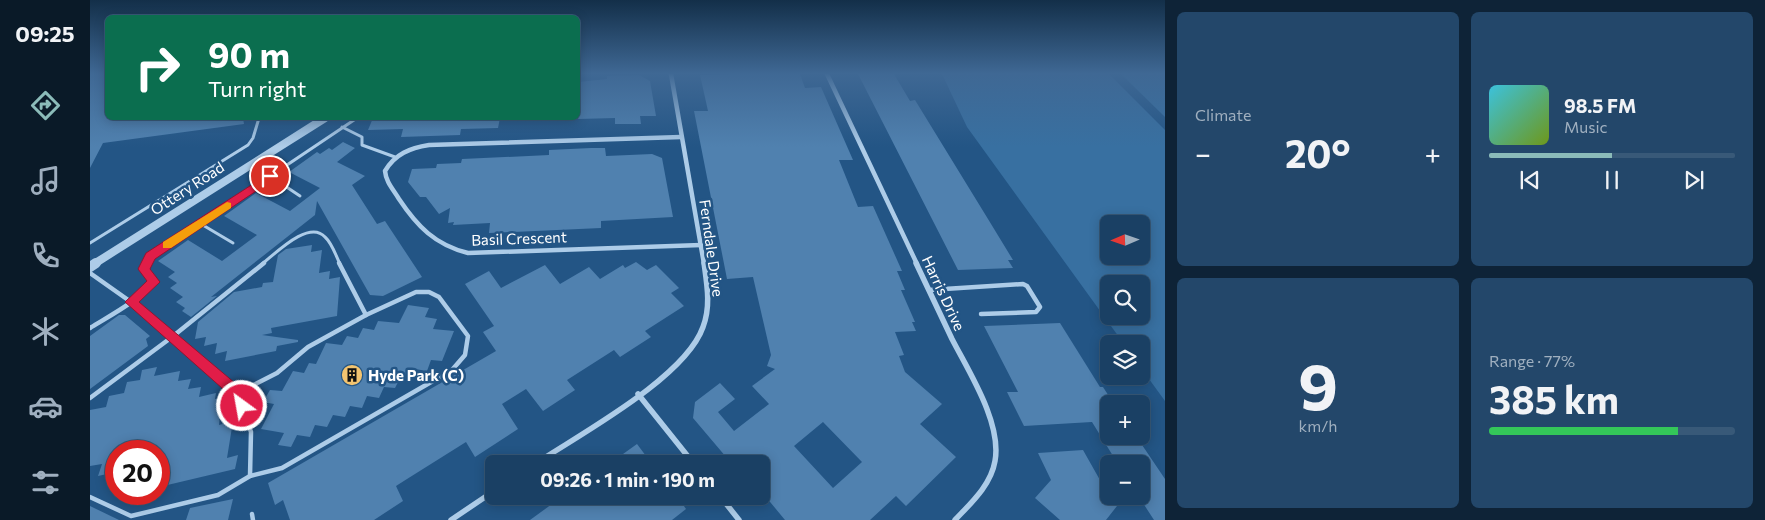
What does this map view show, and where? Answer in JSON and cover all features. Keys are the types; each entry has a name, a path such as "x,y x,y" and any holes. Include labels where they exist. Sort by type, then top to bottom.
{"street":[{"name":"Ferndale Drive","path":"548,455 638,394 676,364 700,334 707,316 709,294 675,98"},
{"name":"Harris Drive","path":"838,98 993,430 996,451 993,467 981,492 955,520"},
{"name":"Ottery Road","path":"90,267 322,120"},
{"path":"395,157 416,148 429,146 681,137"},
{"name":"Basil Crescent","path":"395,157 385,171 386,179 425,234 439,244 453,250 468,253 701,244"},
{"path":"638,394 687,455"},
{"path":"451,520 485,497"},
{"path":"727,505 739,520"}],"lane":[{"path":"90,243 248,145 253,138 258,120"},
{"path":"91,326 131,302 154,282 144,269 148,259 354,120"},
{"path":"342,127 362,137 362,145 395,157"},
{"path":"270,176 300,196"},
{"path":"201,224 233,243"},
{"path":"90,398 172,337 295,238 310,232 320,233 326,237 366,314"},
{"path":"90,273 131,302 238,393 251,432 250,476"},
{"path":"929,290 1023,284 1027,286 1040,307 1036,312 982,314"},
{"path":"90,497 131,516 218,495 250,476 282,468 452,370 465,355 468,336 434,294 423,291 409,294 366,314 308,347 277,373 238,393"}],"shaded area":[{"path":"953,98 1133,98 1165,130 1165,401 1150,380 1150,335 1117,335 1110,325 1150,325 1150,275 1100,275 1100,311 967,127"},
{"path":"1146,98 1165,98 1165,117"}],"building":[{"path":"90,98 105,98 105,120 243,120 244,124 103,143 90,168"},
{"path":"580,98 653,98 656,116 640,116 641,124 615,124 615,118 580,119"},
{"path":"705,98 826,98 853,160 839,160 858,207 873,206 902,271 897,271 905,290 901,290 915,322 912,322 916,331 895,332 904,355 899,356 905,372 942,404 920,424 956,457 906,506 896,496 870,520 785,520 770,502 770,455 724,455 693,418 695,402 720,383 735,399 718,412 734,431 769,404 752,386 775,369 767,366 771,355 753,277 727,279 694,111 708,111","holes":["823,422 862,462 833,488 794,446"]},
{"path":"870,98 915,100 1013,260 1008,260 1013,268 958,270"},
{"path":"372,120 500,120 498,128 461,129 460,135 401,137 403,129 368,130"},
{"path":"343,142 355,148 337,162 365,176 352,185 377,224 385,221 422,277 383,296 370,295 317,201 315,215 211,297 217,296 191,317 182,311 185,308 176,302 183,297 170,288 177,283 168,277 175,272 158,261 188,240 222,261 257,235 224,216 256,193 290,211 320,188 289,172 317,152 320,154 329,148 332,150"},
{"path":"605,148 606,156 652,154 662,158 673,217 601,221 601,228 489,233 490,223 453,225 454,222 448,223 450,208 439,214 426,197 420,197 408,182 412,169 436,168 437,164 461,163 462,159 549,155 549,150"},
{"path":"312,245 311,252 322,250 319,273 330,271 329,279 340,277 337,316 271,328 272,333 262,335 298,340 298,342 277,346 276,351 225,361 227,351 215,354 217,343 204,346 206,337 195,339 198,322 234,292 262,287 263,283 273,282 278,255 286,249"},
{"path":"636,262 647,270 656,265 679,288 671,293 684,306 645,331 651,337 620,357 614,350 567,380 575,390 543,411 526,389 502,404 518,429 475,457 466,442 407,479 396,486 403,501 374,520 290,520 283,500 275,505 268,483 496,351 483,332 494,326 465,284 489,271 501,288 545,265 560,284 589,267 600,279 623,265 625,268"},
{"name":"Hyde Park (C)","path":"408,305 429,308 425,317 437,319 433,329 454,331 442,361 431,360 427,371 415,369 411,379 400,378 395,388 384,387 379,398 367,396 362,408 350,406 345,417 333,415 327,427 315,425 310,437 297,435 291,447 278,445 284,433 261,429 274,404 263,402 270,390 282,391 293,371 304,373 309,363 316,364 326,343 342,345 347,336 358,338 363,328 374,330 378,321 399,323"},
{"path":"119,315 125,315 150,336 146,339 148,346 90,389 90,336"},
{"path":"1060,323 1100,387 1103,387 1108,395 1100,395 1100,435 1092,422 1024,426 1007,392 1018,392 984,326"},
{"path":"157,367 154,376 180,371 178,381 191,379 188,389 201,387 199,397 216,393 215,399 222,398 219,425 233,421 227,458 238,455 235,469 170,484 170,440 105,440 105,474 98,476 102,464 90,466 90,410 106,407 109,396 124,393 127,382 140,380 142,370"},
{"path":"637,444 645,455 622,455"},
{"path":"1106,445 1142,445 1149,455 1112,455"},
{"path":"1083,450 1100,480 1100,505 1117,506 1106,520 1060,520 1035,498 1051,480 1038,453"},
{"path":"1150,457 1165,479 1165,520 1154,520 1144,505 1150,505"},
{"path":"233,499 228,520 186,520 190,508"},
{"path":"551,505 683,505 686,509 672,520 530,520"},
{"path":"90,506 119,520 90,520"}],"slow traffic":[{"path":"167,245 227,205"}],"place":[{"name":"Hyde Park (C)","path":"352,375"}],"route":[{"path":"242,406 238,393 131,302 154,282 154,279 144,269 150,256 201,224 270,176"}]}
